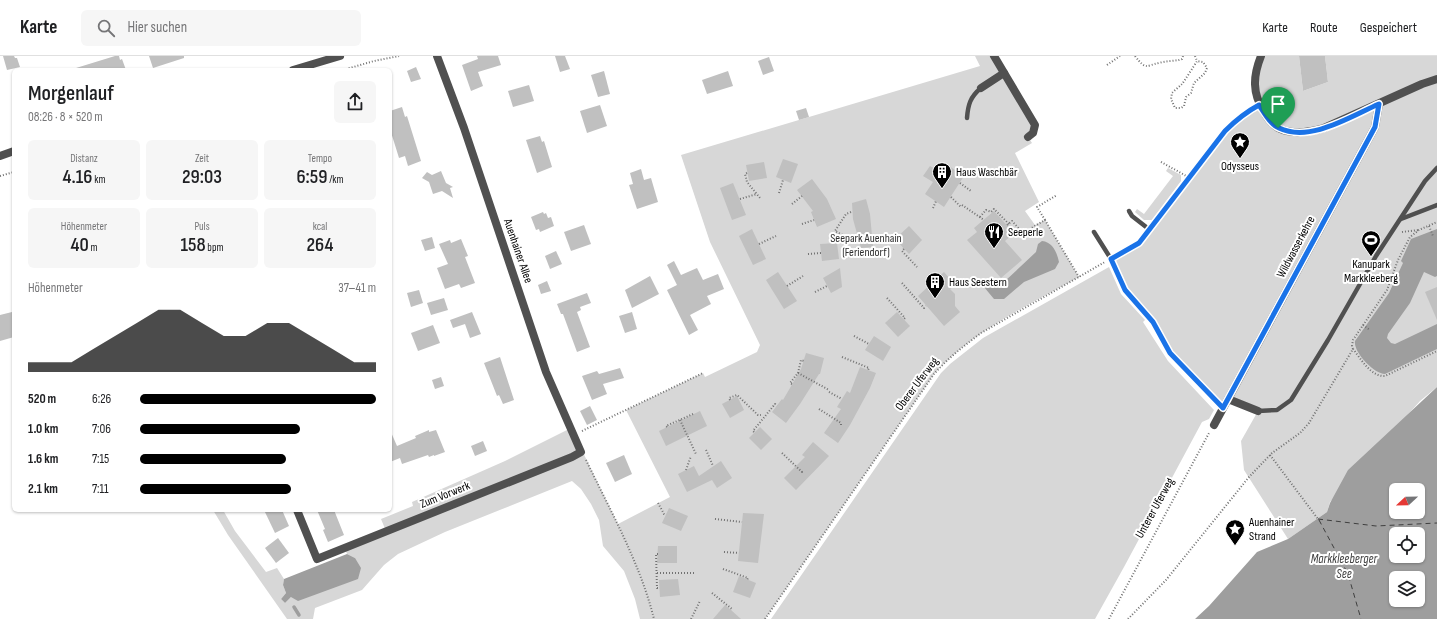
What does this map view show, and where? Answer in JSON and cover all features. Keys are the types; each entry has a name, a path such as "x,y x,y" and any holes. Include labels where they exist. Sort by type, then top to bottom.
{"street":[{"path":"300,68 340,56"},
{"name":"Auenhainer Allee","path":"437,56 464,128 546,372 581,452"},
{"path":"994,56 1035,125 1033,133 1028,137"},
{"path":"1260,56 1254,80 1255,92 1259,105 1268,120 1278,128 1288,131 1308,132 1324,128 1437,79"},
{"path":"981,88 1004,73"},
{"name":"Wildwasserkehre","path":"1225,411 1228,399 1375,127 1379,104"},
{"path":"0,156 12,152"},
{"path":"1228,399 1258,411"},
{"path":"1214,425 1225,411"},
{"name":"Zum Vorwerk","path":"298,512 317,559 565,460 581,452"}],"lane":[{"path":"967,118 968,103 973,94 981,88"},
{"path":"1258,411 1277,410 1291,400 1328,340 1376,256 1401,220 1425,181 1437,168"},
{"path":"1401,220 1437,205"},
{"path":"1129,211 1132,216 1150,230"},
{"path":"1094,232 1111,259"}],"path":[{"path":"350,68 399,56"},
{"path":"1107,65 1120,56"},
{"path":"1135,56 1142,66 1148,67 1158,63 1183,60 1183,56"},
{"path":"1195,56 1197,62"},
{"path":"1197,62 1203,62 1207,68 1194,83 1192,93 1186,97 1184,106 1181,108 1175,108 1171,99 1172,93 1183,83 1185,77 1197,62"},
{"name":"Oberer Uferweg","path":"765,619 934,374 944,362 981,333 1139,243 1225,131 1236,119 1259,105"},
{"path":"1160,162 1190,178"},
{"path":"0,176 12,173"},
{"path":"747,173 745,174 747,182 760,198"},
{"path":"779,193 783,180"},
{"path":"960,183 971,191"},
{"path":"740,199 757,194"},
{"path":"1057,195 1037,207 1079,277"},
{"path":"792,204 802,196"},
{"path":"950,197 961,206 984,220"},
{"path":"933,208 936,201"},
{"path":"980,217 986,210 991,212 994,209 1008,224 1012,221 1023,233 1045,220"},
{"path":"851,212 846,214 835,231 854,241"},
{"path":"802,224 814,220"},
{"path":"1437,222 1419,230 1410,237 1398,260 1387,290 1353,340 1352,346 1374,373 1379,376 1385,376 1437,351"},
{"path":"1429,226 1433,236"},
{"path":"1390,236 1403,231 1419,230"},
{"path":"759,244 776,236"},
{"path":"904,249 902,251 917,267"},
{"path":"808,254 821,253"},
{"path":"1111,259 1125,290 1153,322 1170,353 1225,411"},
{"path":"788,286 803,276"},
{"path":"902,283 924,308 926,306"},
{"path":"815,292 827,286"},
{"path":"887,298 904,319"},
{"path":"1363,325 1370,330"},
{"path":"854,336 869,344"},
{"path":"1128,619 1166,580 1249,477 1270,454 1300,433 1309,423 1353,349"},
{"path":"842,357 869,368 868,370"},
{"path":"792,384 790,383 798,373 802,360 804,361"},
{"path":"574,436 703,373"},
{"path":"798,373 842,399"},
{"path":"730,400 729,398 736,395 758,415 761,415"},
{"path":"754,432 775,404 777,406"},
{"path":"819,409 841,423 840,425"},
{"path":"666,427 693,414"},
{"path":"680,420 696,454"},
{"name":"Unterer Uferweg","path":"1109,619 1214,425"},
{"path":"706,450 714,466"},
{"path":"581,452 635,561 649,598 654,619"},
{"path":"782,453 802,472 801,473"},
{"path":"1270,454 1318,520"},
{"path":"686,470 691,456"},
{"path":"658,503 666,516"},
{"path":"715,519 742,522"},
{"path":"724,552 738,553"},
{"path":"658,554 656,554 657,573 658,588 660,588"},
{"path":"723,569 748,578 747,580"},
{"path":"657,573 694,573"},
{"path":"712,593 732,609 731,610"},
{"path":"691,619 700,601"}],"green space":[{"name":"Seepark Auenhain (Feriendorf)","path":"975,56 994,56 1035,125 1028,137 1032,143 1015,153 1039,202 1025,211 1035,225 1045,220 1079,277 983,332 949,359 934,374 765,619 640,619 635,599 624,571 603,546 599,520 581,489 572,481 445,532 398,554 384,565 362,590 315,608 313,619 287,619 228,535 214,512 224,512 235,531 266,572 277,568 284,579 283,585 286,593 281,599 285,603 291,597 355,558 347,554 345,548 386,531 381,519 413,506 412,502 505,461 571,428 618,524 670,497 626,410 703,373 705,377 757,352 760,345 710,242 681,155 980,66"},
{"path":"1261,56 1299,56 1303,91 1328,82 1325,56 1437,56 1437,387 1420,401 1330,502 1327,512 1288,539 1244,470 1241,441 1258,411 1228,399 1223,408 1170,353 1153,322 1125,290 1111,259 1139,243 1225,131 1236,119 1259,105 1255,93"},
{"path":"1168,168 1181,175 1181,181 1152,220 1144,220 1135,212 1137,209 1144,214 1173,176 1166,171"},
{"path":"1109,267 1121,294 1145,320 1143,322 1168,361 1214,410 1209,419 1202,422 1095,619 771,619 941,373 983,338"}],"water":[{"path":"1437,229 1437,276 1435,277 1424,272 1410,303 1388,334 1387,338 1391,343 1395,344 1437,324 1437,349 1385,374 1380,373 1365,362 1357,351 1355,341 1389,293 1403,263 1401,261 1411,239"},
{"path":"1042,241 1049,243 1056,252 1059,262 1055,269 1024,282 1004,299 994,299 984,287 984,282 989,280 996,283 1004,282 1036,252 1038,244"},
{"name":"Markkleeberger See","path":"1437,387 1437,619 1195,619 1209,606 1257,552 1288,539 1327,512 1330,503 1348,470"},
{"path":"347,554 355,558 361,568 358,579 298,601 291,597 285,603 281,599 286,593 283,585 284,579"}],"building":[{"path":"3,56 14,56 17,58 20,67 7,70"},
{"path":"119,56 120,60 122,59 125,68 76,68"},
{"path":"149,56 184,56 184,58 153,68"},
{"path":"477,56 498,56 501,65 478,72 483,86 471,91 462,65 478,59"},
{"path":"555,56 565,56 570,69 560,72"},
{"path":"1299,56 1325,56 1328,82 1303,91"},
{"path":"769,57 774,71 763,75 758,61"},
{"path":"416,67 421,79 411,82 407,71"},
{"path":"604,71 610,94 598,97 591,75"},
{"path":"728,71 733,86 707,94 702,80"},
{"path":"529,85 534,101 513,107 508,91"},
{"path":"600,105 607,126 587,133 580,111"},
{"path":"402,107 405,117 407,116 421,161 408,166 405,156 399,158 392,135 392,110"},
{"path":"806,108 809,117 799,120 796,111"},
{"path":"540,136 542,142 544,141 552,167 537,173 526,140"},
{"path":"783,159 798,164 791,183 776,177"},
{"path":"764,162 767,178 749,181 746,165"},
{"name":"Haus Waschbär","path":"930,166 944,174 949,166 964,176 944,207 925,194 933,182 923,176"},
{"path":"641,169 644,180 651,178 658,202 637,209 629,185 633,184 630,173"},
{"path":"441,171 446,183 453,187 450,188 453,198 442,191 433,194 429,182 422,178 427,172 432,175"},
{"path":"812,179 827,199 836,219 817,227 811,212 813,211 797,190"},
{"path":"733,183 746,215 732,220 720,188"},
{"path":"866,199 870,214 873,247 861,248 853,219 852,203"},
{"name":"Seeperle","path":"994,211 1014,233 1005,241 1022,260 1001,278 967,240 977,232 974,228"},
{"path":"543,212 544,214 546,213 548,218 551,217 554,226 540,232 539,229 536,230 531,217"},
{"path":"584,225 591,244 571,251 564,232"},
{"path":"909,226 922,240 909,254 895,239"},
{"path":"752,229 766,259 753,265 739,236"},
{"path":"432,237 435,248 425,251 421,240"},
{"path":"461,239 468,256 465,257 475,283 461,288 459,284 445,289 437,268 448,264 439,244 450,240 451,243"},
{"path":"837,243 839,259 822,261 820,244"},
{"path":"556,251 562,264 550,269 545,256"},
{"path":"674,261 681,275 697,268 703,280 718,274 724,289 707,296 711,304 690,315 698,330 689,335 667,290 677,285 667,265"},
{"path":"840,268 842,287 831,293 823,278"},
{"path":"778,272 797,301 784,309 766,280"},
{"name":"Haus Seestern","path":"944,272 955,285 950,289 955,294 955,306 960,312 944,326 918,296"},
{"path":"650,276 659,294 632,308 625,290"},
{"path":"547,281 551,291 541,294 538,285"},
{"path":"1437,287 1437,320 1425,292"},
{"path":"419,290 423,303 411,307 407,293"},
{"path":"587,293 591,303 580,307 581,310 577,312 590,347 577,352 563,314 561,314 557,304"},
{"path":"444,298 448,310 431,315 427,303"},
{"path":"12,312 12,338 0,341 0,315"},
{"path":"472,312 481,334 470,338 465,324 453,328 450,320"},
{"path":"632,312 637,329 625,333 619,316"},
{"path":"897,312 910,326 898,337 885,323"},
{"path":"433,325 440,343 418,351 411,333"},
{"path":"874,336 891,347 883,361 865,350"},
{"path":"806,353 824,358 820,374 786,423 772,412 782,399 783,400 801,369"},
{"path":"500,357 514,400 503,404 499,395 497,396 484,363"},
{"path":"860,367 876,373 870,388 850,425 838,443 824,433 841,409 837,407 847,391 850,393"},
{"path":"620,368 624,378 603,384 607,394 592,400 582,376 597,371 599,374"},
{"path":"441,377 444,386 435,389 432,380"},
{"path":"737,396 744,410 730,418 722,404"},
{"path":"590,406 597,420 587,425 580,411"},
{"path":"700,411 707,426 666,446 659,431"},
{"path":"760,427 772,439 761,450 749,438"},
{"path":"429,430 429,432 436,430 445,452 429,457 428,455 402,464 400,458 392,461 392,435 397,446 416,438 415,436"},
{"path":"483,441 487,451 475,456 471,446"},
{"path":"813,442 829,456 796,490 784,478 805,457 802,455"},
{"path":"624,455 632,474 615,482 606,463"},
{"path":"721,461 732,478 717,488 712,480 687,492 678,474 694,466 699,476"},
{"path":"669,508 688,516 681,531 662,523"},
{"path":"265,512 283,512 289,526 275,533"},
{"path":"318,512 335,512 344,535 328,542 323,530 325,529"},
{"path":"743,513 764,514 758,563 738,561"},
{"path":"278,538 289,553 276,563 265,548"},
{"path":"658,546 677,546 677,563 657,563"},
{"path":"739,576 756,583 750,598 733,592"},
{"path":"678,579 680,595 660,597 659,580"},
{"path":"725,605 731,610 741,619 713,619"}],"waterway":[{"path":"294,607 299,615"}],"ferry route":[{"path":"1318,519 1376,526 1437,523"},
{"path":"1319,520 1348,574 1361,619"}],"place":[{"name":"Odysseus","path":"1240,159"},
{"name":"Haus Waschbär","path":"942,189"},
{"name":"Seeperle","path":"994,249"},
{"name":"Kanupark Markkleeberg","path":"1371,257"},
{"name":"Haus Seestern","path":"935,299"},
{"name":"Auenhainer Strand","path":"1235,546"}],"route":[{"path":"1379,104 1375,127 1223,408 1170,353 1153,322 1125,290 1111,259 1139,243 1225,131 1236,119 1259,105 1268,120 1278,128 1288,131 1308,132 1324,128 1379,104"}]}
